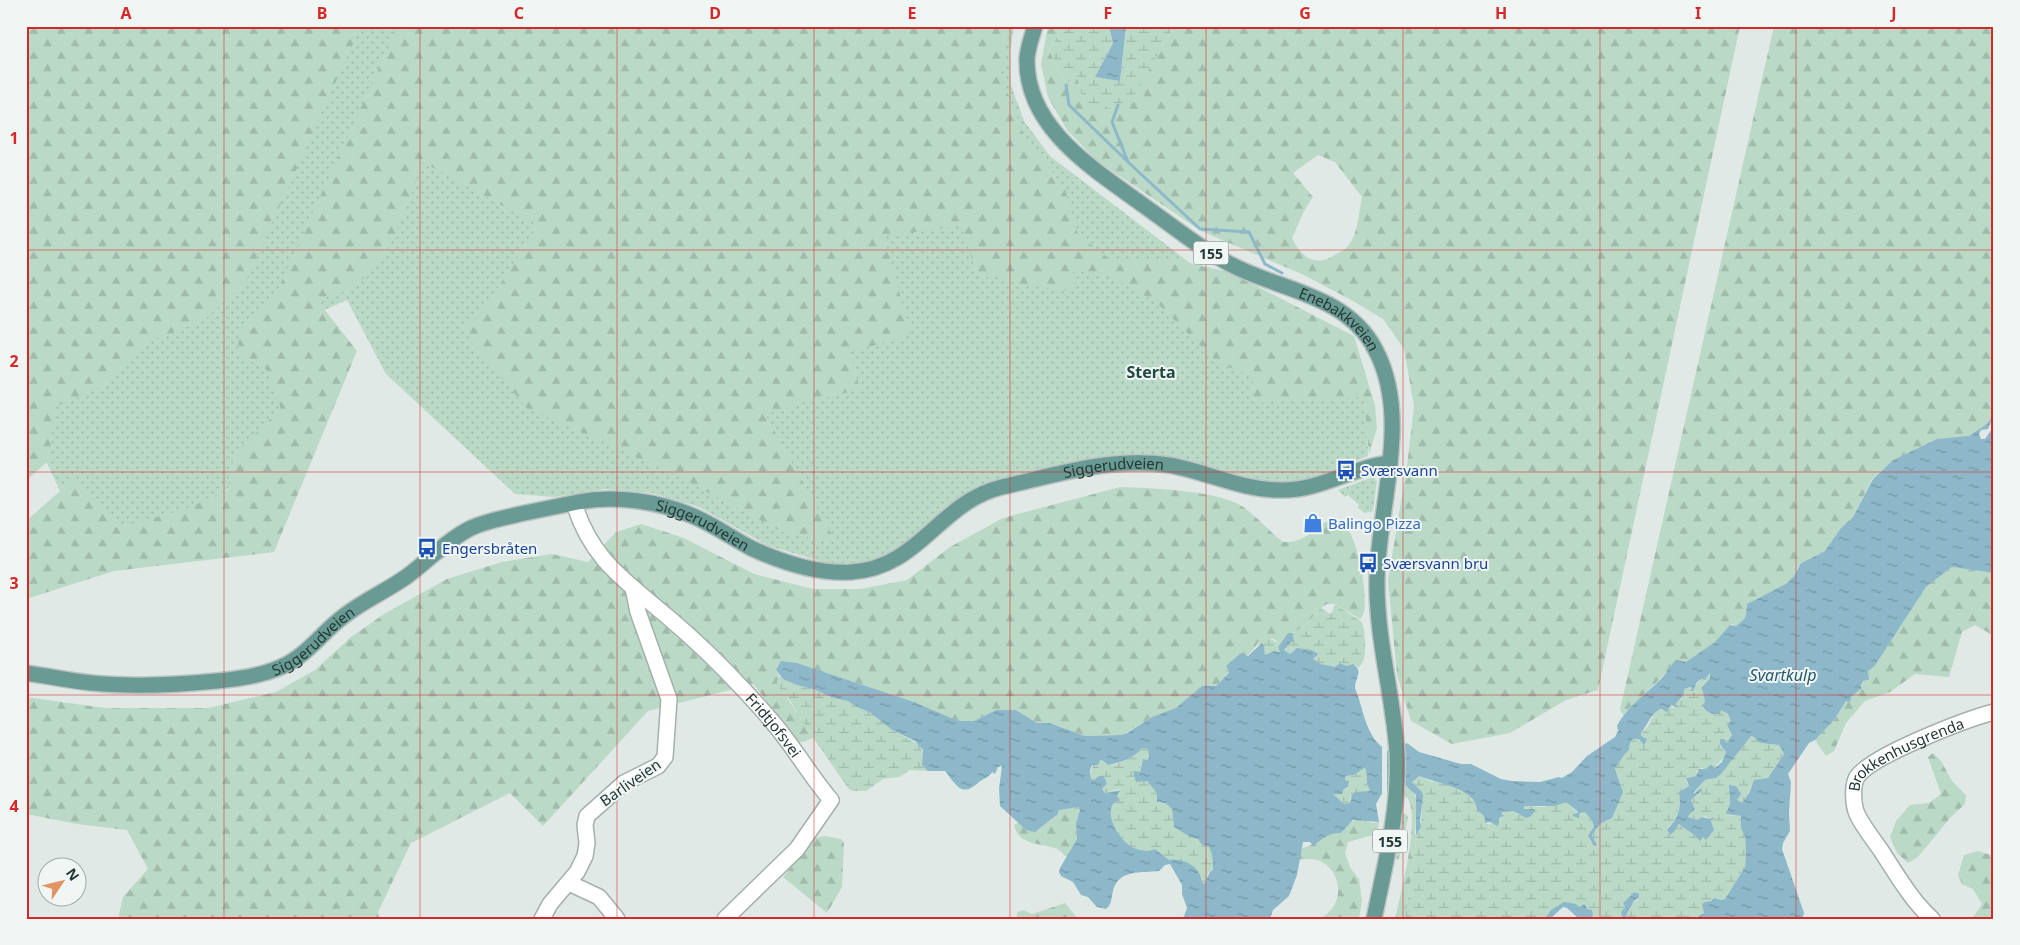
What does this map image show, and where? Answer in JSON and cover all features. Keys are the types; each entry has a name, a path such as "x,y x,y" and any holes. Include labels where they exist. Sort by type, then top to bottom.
{"main road":[{"name":"Enebakkveien","path":"1035,26 1027,54 1032,90 1048,123 1067,146 1099,173 1207,251 1254,275 1323,301 1342,313 1363,331 1373,344 1381,361 1388,385 1391,427 1390,463 1378,564 1377,593 1380,631 1397,758 1393,821 1374,919"},
{"name":"Siggerudveien","path":"26,673 93,683 141,685 220,681 272,671 298,658 347,614 407,576 468,530 489,521 574,503 612,499 660,506 692,516 751,548 773,557 818,569 853,572 875,568 902,555 964,502 978,494 1004,486 1086,469 1123,464 1163,464 1254,488 1284,490 1315,486 1369,467 1390,463"}],"street":[{"name":"Fridtjofsvei","path":"574,503 582,529 594,548 615,572 696,642 743,689 783,735 830,800 797,849 778,870 725,919"},
{"name":"Barliveien","path":"542,919 550,904 569,884 585,856 587,844 585,825 587,816 624,783 658,766 665,758 668,699 638,612 633,588"},
{"name":"Brokkenhusgrenda","path":"1932,919 1907,889 1856,813 1854,788 1857,777 1874,763 1891,754 1927,737 1994,712"},
{"path":"569,884 599,897 617,919"}],"green space":[{"path":"26,26 1014,26 1010,52 1011,85 1024,121 1050,156 1207,276 1366,387 1368,456 1301,483 1251,483 1198,464 1143,456 1030,472 975,489 907,545 888,556 862,564 827,563 769,546 699,507 652,493 605,489 554,497 515,494 386,374 347,300 320,312 284,439 200,513 121,528 71,515 26,418"},
{"path":"26,26 361,26 246,281 203,321 144,343 110,383 55,407 49,460 26,481"},
{"path":"398,26 1010,26 1001,76 1024,135 1065,189 1078,234 1113,262 1171,259 1229,272 1354,336 1375,405 1377,428 1369,455 1364,397 1257,403 1251,396 1253,377 1217,362 1155,301 1105,274 1073,271 1077,292 1026,285 977,275 961,226 884,236 911,335 850,352 860,389 765,414 836,542 786,534 668,471 527,408 469,339 466,322 480,316 538,225 423,162 397,230 379,261 353,287 317,300 357,351 274,552 114,571 26,599 26,521 76,477 93,501 124,526 183,510 228,490 234,454 281,409 266,369 238,355 239,334 275,296"},
{"path":"1048,26 1064,26 1049,50 1066,85 1076,73 1086,109 1153,62 1174,26 1740,26 1598,690 1566,700 1510,733 1452,744 1411,721 1397,675 1388,580 1407,466 1414,406 1404,349 1383,319 1304,275 1201,231 1096,160 1067,130 1048,97 1041,64","holes":["1318,155 1335,162 1362,197 1358,223 1354,236 1347,247 1328,259 1315,260 1304,255 1292,238 1304,211 1313,197 1293,173"]},
{"path":"1064,26 1109,26 1113,43 1095,77 1120,80 1126,26 1174,26 1133,98 1110,108 1086,110 1076,73 1066,85 1049,50"},
{"path":"1774,26 1994,26 1994,414 1987,424 1969,437 1937,439 1893,460 1872,479 1853,517 1841,528 1824,552 1801,563 1793,578 1786,584 1746,606 1747,613 1744,620 1736,626 1732,624 1716,642 1686,662 1673,663 1662,677 1623,715 1620,710"},
{"path":"1373,477 1377,481 1373,511 1365,513 1358,508 1359,505 1348,495 1345,497 1338,490"},
{"path":"1120,487 1200,493 1231,501 1242,506 1283,542 1303,538 1330,520 1343,524 1350,533 1360,560 1365,603 1362,616 1360,619 1335,604 1327,604 1299,630 1288,633 1280,644 1274,639 1260,638 1251,652 1226,668 1229,673 1216,686 1202,686 1176,709 1152,717 1122,735 1085,736 1051,723 1037,723 1016,710 996,710 974,721 957,721 914,702 797,663 776,670 779,676 777,682 813,738 799,742 753,684 648,711 543,826 510,793 411,843 378,912 380,919 118,919 123,897 148,869 127,830 77,824 26,814 26,697 105,708 208,708 276,692 315,670 351,637 384,614 447,579 502,562 552,554 588,562 616,532 641,524 684,538 754,574 813,589 860,589 907,580 950,547 1003,518"},
{"path":"1952,567 1994,573 1994,636 1975,625 1962,632 1949,677 1915,674 1890,692 1865,701 1846,723 1834,751 1826,756 1815,740 1834,720 1846,701 1862,688 1863,680 1868,681 1868,671 1874,667 1926,587"},
{"path":"1335,604 1362,622 1365,653 1364,659 1358,668 1356,665 1347,666 1341,663 1335,667 1329,667 1314,661 1313,659 1319,655 1318,653 1304,649 1294,650 1290,654 1285,651 1286,646 1294,640 1293,633 1304,626 1321,608 1330,614"},
{"path":"1266,637 1280,644 1278,647 1280,652 1274,651 1265,655 1262,643 1257,646 1260,638"},
{"path":"1710,673 1710,678 1703,685 1705,702 1702,707 1718,715 1721,710 1728,714 1732,721 1727,725 1732,735 1727,743 1724,739 1720,744 1726,752 1715,768 1712,766 1705,769 1701,768 1697,771 1696,776 1688,777 1686,780 1689,786 1682,790 1678,811 1674,821 1667,829 1668,833 1671,835 1679,824 1684,829 1691,830 1693,834 1704,837 1706,840 1714,830 1711,821 1714,817 1710,819 1704,816 1699,820 1688,817 1693,803 1691,800 1701,793 1697,791 1693,794 1705,780 1710,780 1720,774 1751,736 1760,743 1779,745 1784,754 1768,778 1753,784 1742,803 1737,801 1729,786 1730,803 1727,815 1741,816 1741,829 1745,836 1746,853 1745,867 1725,899 1716,898 1705,902 1703,904 1704,913 1696,918 1687,916 1684,919 1628,919 1626,917 1633,902 1638,900 1631,894 1623,903 1625,906 1621,919 1588,919 1585,904 1579,907 1557,906 1545,919 1405,919 1417,836 1421,827 1422,792 1412,782 1416,777 1419,776 1430,781 1443,783 1467,794 1484,814 1486,824 1499,823 1499,818 1503,817 1503,811 1513,811 1518,815 1526,810 1523,807 1525,806 1543,807 1566,802 1581,816 1580,813 1585,812 1592,821 1594,827 1588,835 1591,842 1596,846 1592,835 1600,824 1612,818 1614,814 1621,785 1615,769 1629,750 1630,743 1633,739 1639,739 1644,746 1646,744 1640,735 1656,711 1658,709 1663,711 1669,709 1670,705 1674,708 1683,695 1684,689 1691,687 1692,692 1698,683 1707,678"},
{"path":"779,676 797,685 816,690 833,698 848,701 871,713 892,730 920,745 923,754 922,765 928,771 910,770 899,777 883,779 866,791 852,791 801,720 790,700 781,691 777,682"},
{"path":"1142,748 1148,749 1149,758 1141,764 1140,772 1133,772 1138,781 1147,781 1157,793 1159,803 1165,803 1172,809 1174,827 1190,837 1198,839 1202,845 1209,847 1214,870 1209,872 1204,884 1201,879 1177,859 1169,860 1155,849 1143,850 1132,847 1123,839 1111,820 1110,811 1113,804 1120,801 1117,796 1121,791 1120,789 1105,793 1102,789 1107,784 1104,776 1091,780 1092,767 1098,761 1102,759 1106,764 1116,764 1135,755"},
{"path":"1933,753 1941,761 1952,781 1966,795 1965,804 1950,818 1918,857 1908,863 1897,853 1890,837 1896,821 1910,805 1929,803 1941,794 1928,757"},
{"path":"1364,768 1366,769 1367,784 1370,791 1355,793 1350,798 1350,803 1344,804 1333,794 1342,794 1344,789 1348,788 1349,782 1345,780 1346,776 1354,775"},
{"path":"1407,787 1412,790 1417,800 1415,834 1417,836 1405,919 1395,919 1408,860 1412,828 1410,803 1403,794 1403,790"},
{"path":"1076,806 1080,810 1076,823 1077,839 1067,857 1059,850 1024,840 1016,832 1014,825 1019,822 1026,830 1038,830 1053,818 1059,810"},
{"path":"1400,812 1407,815 1408,818 1399,860 1396,859"},
{"path":"1358,819 1373,823 1379,822 1377,834 1348,842 1345,854 1351,869 1359,879 1362,901 1359,919 1318,919 1328,913 1335,904 1338,895 1338,885 1335,875 1329,867 1311,859 1299,860 1302,848 1330,835 1341,833 1350,823"},
{"path":"825,836 841,839 844,843 842,887 827,913 783,877 815,838"},
{"path":"1978,851 1994,856 1994,917 1991,919 1972,919 1982,904 1973,889 1962,884 1958,875 1964,855"},
{"path":"1065,903 1078,919 1017,918 1017,913 1021,911 1032,914"}],"water":[{"path":"1109,26 1126,26 1120,81 1095,77 1113,43"},
{"name":"Svartkulp","path":"1994,414 1988,429 1981,430 1979,434 1981,439 1985,439 1994,426 1992,433 1994,435 1994,573 1952,567 1926,587 1874,667 1868,671 1869,680 1863,681 1862,688 1851,697 1850,702 1846,701 1834,720 1815,740 1809,743 1788,774 1791,782 1790,831 1783,843 1782,849 1804,913 1802,919 1684,919 1687,916 1696,918 1704,913 1702,904 1705,902 1711,901 1714,898 1725,899 1745,867 1745,836 1741,829 1741,816 1726,814 1730,803 1729,785 1736,786 1741,794 1737,800 1742,803 1749,793 1754,780 1768,778 1784,754 1779,745 1760,743 1751,736 1721,774 1716,778 1705,780 1693,793 1700,789 1703,790 1691,800 1694,810 1688,817 1698,820 1702,817 1710,819 1715,817 1711,821 1714,830 1706,840 1703,837 1700,841 1679,824 1670,835 1667,830 1678,812 1680,803 1679,792 1689,786 1686,778 1696,776 1699,769 1705,769 1711,765 1715,768 1722,762 1726,752 1720,744 1720,739 1724,739 1727,743 1732,735 1727,725 1731,721 1728,714 1721,710 1720,714 1712,713 1702,706 1705,702 1702,687 1710,678 1710,673 1705,680 1702,679 1697,682 1693,691 1689,691 1692,689 1691,687 1684,689 1684,694 1676,704 1678,708 1671,705 1667,712 1661,709 1652,716 1641,733 1641,736 1647,739 1644,746 1639,739 1633,739 1630,743 1629,750 1615,769 1623,792 1612,818 1600,824 1592,835 1597,846 1593,845 1588,835 1594,827 1592,821 1585,812 1580,813 1579,818 1573,816 1573,814 1578,813 1577,811 1566,802 1555,806 1524,806 1524,809 1534,809 1535,811 1526,818 1513,811 1503,811 1502,814 1504,816 1499,818 1497,826 1490,822 1485,823 1484,816 1477,810 1470,796 1454,787 1419,776 1412,782 1422,792 1423,796 1421,827 1416,836 1416,795 1406,786 1403,763 1390,761 1389,792 1381,795 1376,804 1379,822 1353,820 1341,833 1329,835 1313,846 1310,842 1303,842 1297,875 1289,896 1273,910 1270,919 1183,919 1187,908 1182,894 1182,885 1170,864 1165,865 1159,871 1138,872 1120,879 1116,884 1106,909 1097,907 1088,897 1081,895 1073,882 1061,876 1060,868 1077,839 1076,823 1080,810 1078,807 1059,810 1057,815 1035,832 1026,830 1000,806 999,789 1002,766 998,767 995,774 992,772 973,787 968,789 959,788 945,771 928,771 922,765 923,750 915,741 892,730 871,713 848,701 833,698 783,679 776,670 781,661 797,663 914,702 958,721 974,721 996,710 1016,710 1037,723 1050,723 1085,736 1121,735 1152,717 1176,708 1202,686 1216,686 1229,673 1226,666 1241,653 1248,656 1262,643 1265,655 1274,651 1280,652 1278,647 1288,633 1293,633 1294,641 1284,650 1290,654 1297,648 1311,650 1319,654 1313,659 1321,664 1335,667 1340,663 1347,666 1353,664 1356,667 1358,672 1355,688 1367,725 1376,741 1392,753 1407,743 1419,752 1461,764 1471,764 1501,779 1540,782 1559,777 1562,778 1572,772 1587,756 1615,737 1618,731 1617,726 1622,718 1661,679 1676,660 1686,662 1715,642 1730,625 1736,626 1743,621 1746,616 1747,604 1786,584 1794,576 1801,563 1824,552 1841,528 1853,517 1873,479 1893,460 1937,439 1969,436 1987,424","holes":["1142,748 1148,749 1149,758 1147,760 1143,759 1140,772 1133,771 1136,782 1147,781 1157,793 1157,802 1165,803 1172,809 1174,827 1190,837 1198,839 1202,845 1209,847 1213,861 1213,870 1204,884 1194,866 1182,861 1169,860 1155,849 1143,850 1132,847 1123,840 1116,830 1111,811 1113,804 1120,801 1117,796 1121,790 1105,793 1102,789 1107,784 1104,776 1099,776 1094,780 1091,779 1090,770 1092,765 1098,765 1100,760 1108,765 1118,763 1131,758","1364,768 1366,769 1367,784 1370,791 1355,792 1350,803 1344,804 1333,794 1342,794 1344,789 1348,787 1349,781 1345,780 1346,776 1354,775"]},
{"path":"1634,892 1639,894 1639,897 1633,902 1627,913 1626,917 1628,919 1621,919 1621,912 1625,907 1623,903"},
{"path":"1564,902 1576,904 1579,907 1585,904 1587,909 1592,910 1593,916 1588,919 1579,919 1567,908 1563,907 1550,919 1545,919 1551,910"}],"pier":[{"path":"1382,744 1387,748 1387,796 1382,796"}],"waterway":[{"path":"1066,85 1069,105 1126,160"},
{"path":"1118,105 1112,122 1128,162 1200,229 1249,232 1265,264 1282,273"}],"place":[{"name":"Sværsvann","path":"1346,470"},
{"name":"Balingo Pizza","path":"1313,523"},
{"name":"Engersbråten","path":"427,548"},
{"name":"Sværsvann bru","path":"1368,563"}],"district":[{"name":"Sterta","path":"1151,372"}]}
